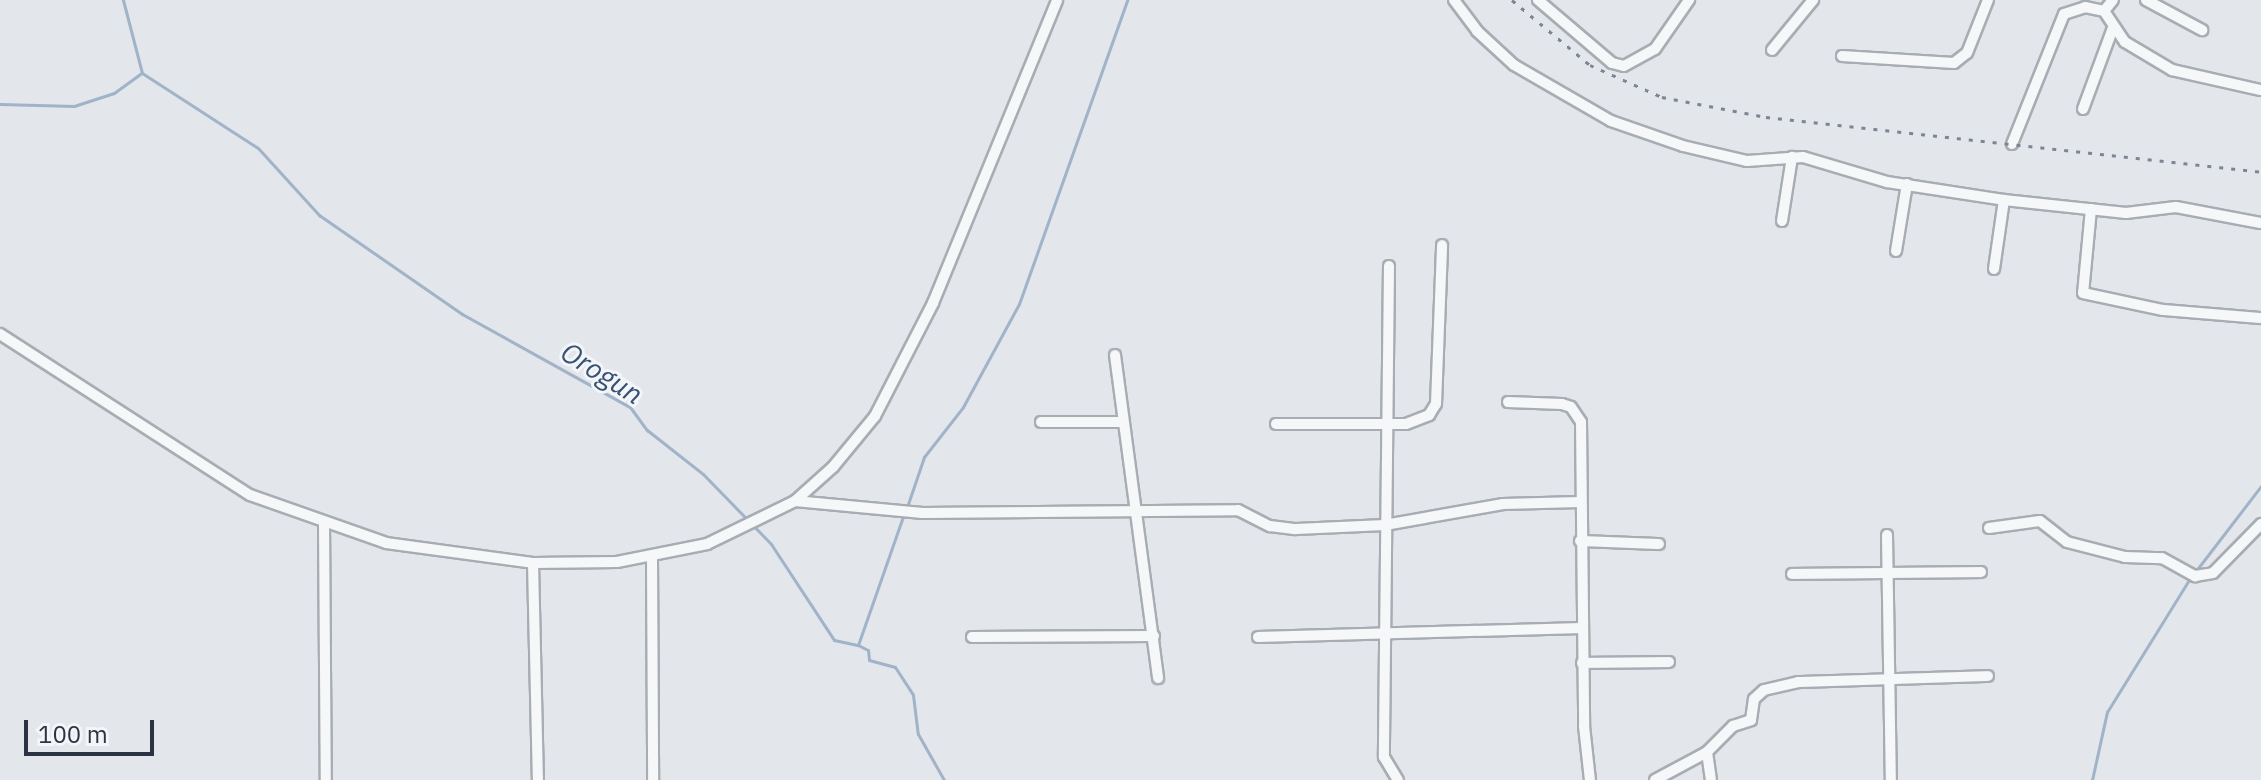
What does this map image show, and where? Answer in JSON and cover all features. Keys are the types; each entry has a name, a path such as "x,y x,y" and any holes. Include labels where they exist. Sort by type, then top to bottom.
{"street":[{"path":"0,334 224,480 324,523 434,553 533,563 652,558 707,544 795,501 857,441 896,379 933,303 1057,0"},
{"path":"1454,0 1497,53 1611,121 1730,159 1792,157 1907,184 2004,200 2126,213 2176,207 2261,223"},
{"path":"1538,0 1612,63 1624,66 1655,49 1689,0"},
{"path":"1772,50 1813,0"},
{"path":"1842,56 1954,63 1967,53 1988,0"},
{"path":"2104,11 2113,0"},
{"path":"2146,0 2202,30"},
{"path":"2012,144 2064,14 2085,7 2104,11"},
{"path":"2104,11 2113,28 2136,51 2172,70 2261,90"},
{"path":"2083,109 2113,28"},
{"path":"1782,221 1792,157"},
{"path":"1896,251 1907,184"},
{"path":"1994,269 2004,200"},
{"path":"2091,209 2083,293 2163,310 2261,318"},
{"path":"1276,424 1385,425 1420,420 1436,404 1442,245"},
{"path":"1389,266 1384,757 1398,780"},
{"path":"1115,355 1121,422 1158,678"},
{"path":"1508,402 1562,404 1578,414 1582,663 1590,780"},
{"path":"1041,422 1121,422"},
{"path":"795,501 922,513 1238,510 1270,526 1296,529 1385,525 1503,504 1580,502"},
{"path":"1989,528 2040,521 2067,542 2125,557 2162,558 2195,576 2221,567 2261,524"},
{"path":"324,523 326,780"},
{"path":"1887,535 1891,780"},
{"path":"1580,541 1659,544"},
{"path":"652,558 653,780"},
{"path":"533,563 538,780"},
{"path":"1792,574 1981,572"},
{"path":"1258,637 1582,628"},
{"path":"972,637 1154,636"},
{"path":"1582,663 1669,662"},
{"path":"1655,780 1707,752 1733,726 1751,720 1754,699 1764,690 1798,682 1988,676"},
{"path":"1707,752 1711,780"}],"waterway":[{"path":"123,0 142,73"},
{"path":"907,507 924,457 963,407 1019,304 1127,0"},
{"name":"Orogun","path":"142,73 258,148 319,215 462,314 630,407 647,430 703,474 771,544 834,640 858,645 868,650 869,660 895,667 913,695 918,734 944,780"},
{"path":"0,104 74,106 114,93 142,73"},
{"path":"2195,572 2261,486"},
{"path":"858,645 904,514"},
{"path":"2092,780 2107,712 2190,578"}],"railway":[{"path":"1512,0 1590,65 1662,97 1766,117 2261,172"}]}
